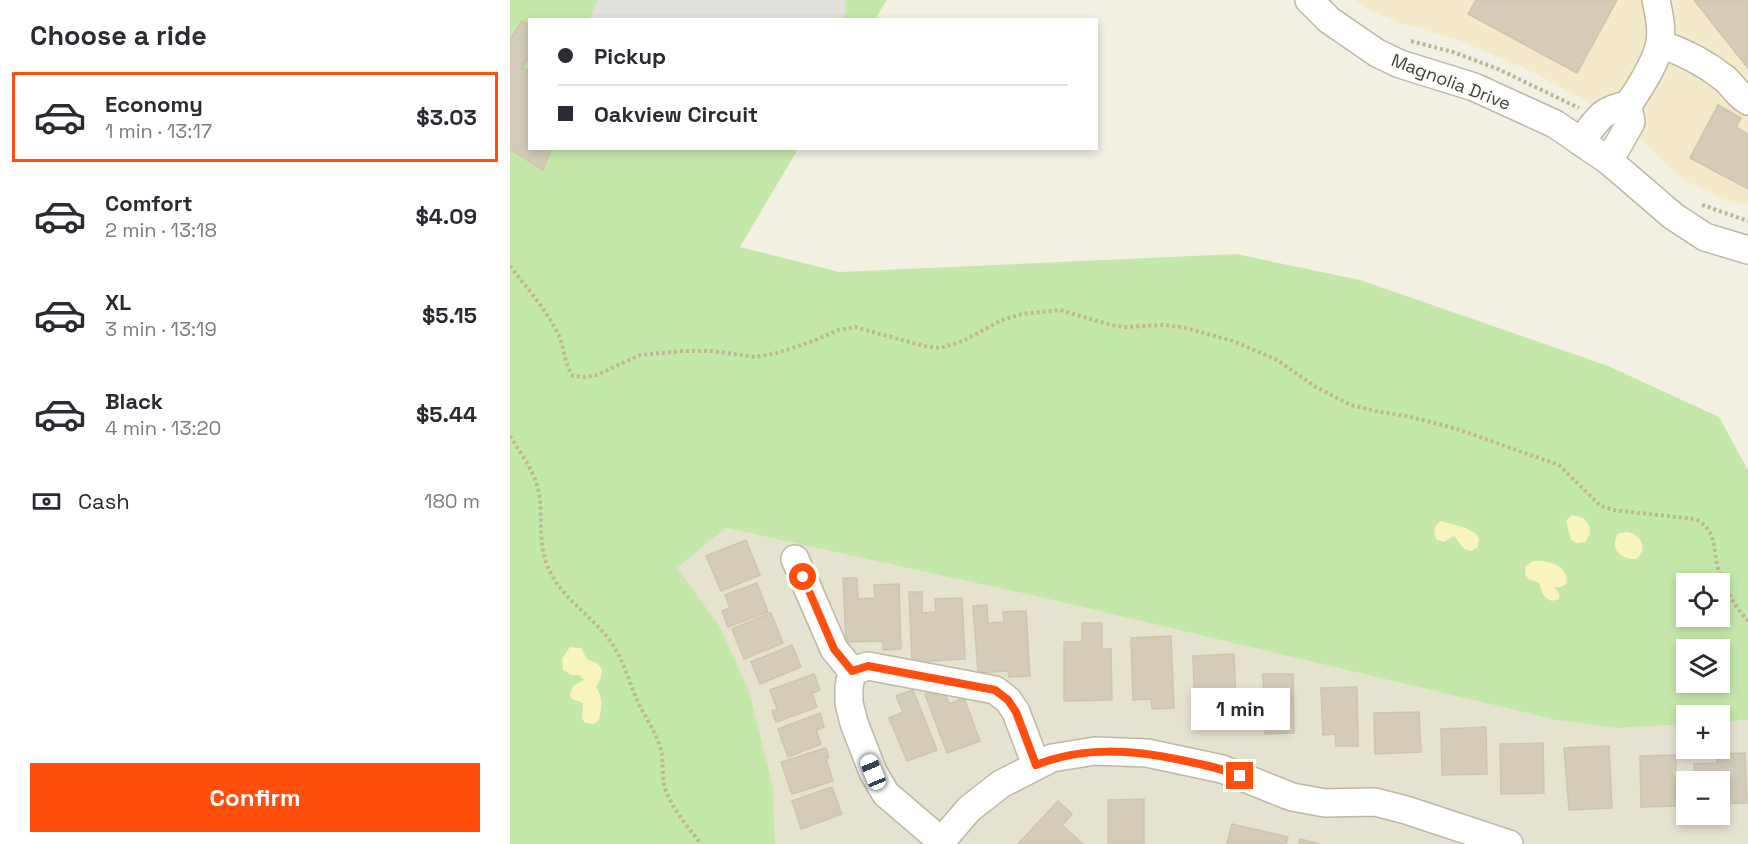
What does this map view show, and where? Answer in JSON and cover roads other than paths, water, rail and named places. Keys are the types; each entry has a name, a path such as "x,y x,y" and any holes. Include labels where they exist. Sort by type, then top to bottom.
{"street":[{"name":"Magnolia Drive","path":"1309,0 1329,20 1377,53 1400,64 1474,87 1555,124 1609,161 1673,216 1705,237 1748,250"},
{"path":"1609,161 1631,122 1628,105 1660,44 1661,20 1656,0"},
{"path":"1660,44 1679,50 1704,63 1726,80 1740,97 1748,101"},
{"path":"1581,142 1596,120 1611,107 1628,105"},
{"path":"795,559 834,649 852,671 849,703 854,723 873,772 886,794 940,843 969,809 1001,783 1052,758 1095,751 1147,753 1222,769 1292,797 1325,803 1375,802 1509,844"},
{"path":"852,671 868,666 995,690 1008,700 1016,712 1036,765"}]}
